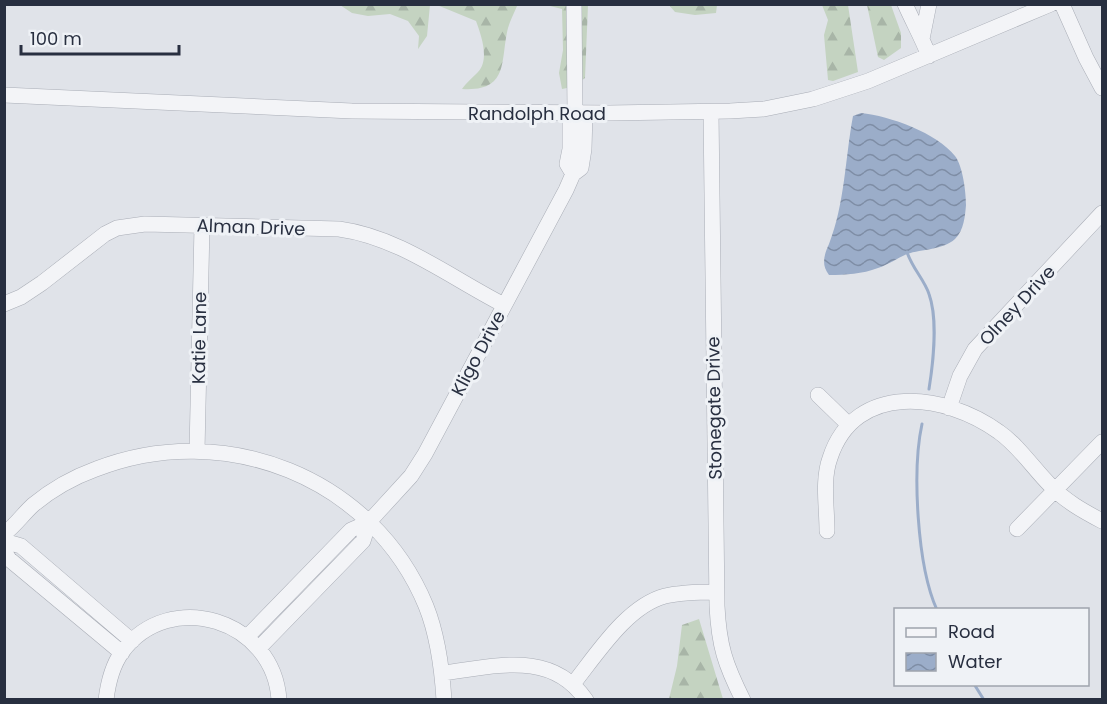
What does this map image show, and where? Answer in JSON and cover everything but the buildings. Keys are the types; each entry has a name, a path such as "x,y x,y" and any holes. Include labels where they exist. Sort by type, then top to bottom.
{"street":[{"name":"Kligo Drive","path":"247,636 351,530 369,522 416,469 566,190 573,174 567,165 577,113 574,4"},
{"path":"905,4 929,56"},
{"path":"922,39 929,4"},
{"name":"Randolph Road","path":"4,95 352,111 577,113 711,112 764,109 813,99 875,78 1052,4"},
{"path":"1062,4 1102,88"},
{"name":"Stonegate Drive","path":"711,112 718,634 727,669 743,699"},
{"name":"Olney Drive","path":"949,408 960,376 975,349 1102,213"},
{"name":"Alman Drive","path":"4,304 33,290 94,242 117,228 146,224 339,229 371,235 394,245 504,305"},
{"name":"Katie Lane","path":"197,451 202,226"},
{"path":"818,395 849,425"},
{"path":"826,531 826,474 835,445 849,425 870,410 897,401 919,401 949,408 983,422 1017,448 1054,490 1075,507 1102,521"},
{"path":"1017,529 1102,442"},
{"path":"4,534 33,505 66,483 95,469 133,457 176,450 226,452 268,461 299,474 347,503 369,522 392,548 406,568 426,607 442,662 444,699"},
{"name":"Kligo Drive","path":"259,648 363,542 369,522"},
{"path":"4,541 21,546 127,647"},
{"path":"4,551 9,559 127,647"},
{"path":"573,684 623,623 644,605 664,596 716,592"},
{"path":"106,699 109,678 127,647 154,626 179,618 208,618 233,627 259,648 271,666 279,699"},
{"path":"442,673 530,664 562,675 586,699"}],"green space":[{"path":"340,5 430,5 427,36 418,49 419,36 408,21 390,14 368,16 352,13"},
{"path":"437,5 521,5 517,6 509,25 500,72 496,79 488,85 477,89 462,89 482,67 484,54 476,21"},
{"path":"546,5 588,5 585,78 572,87 562,89 559,73 563,50 562,9"},
{"path":"669,5 717,5 716,13 695,15 675,12"},
{"path":"822,5 848,5 858,72 833,81 828,80 824,35 828,20"},
{"path":"867,5 891,5 901,33 901,48 884,60 878,57"},
{"path":"699,619 723,699 669,699 677,666 682,625"}],"water":[{"path":"861,113 912,127 937,140 955,156 965,187 964,218 958,235 950,243 907,254 882,267 866,272 829,275 824,264 825,256 838,213 853,116"}],"waterway":[{"path":"907,252 927,289 932,304 934,342 929,389"},
{"path":"922,424 917,466 918,518 925,569 936,608"},
{"path":"975,686 984,700"}]}
